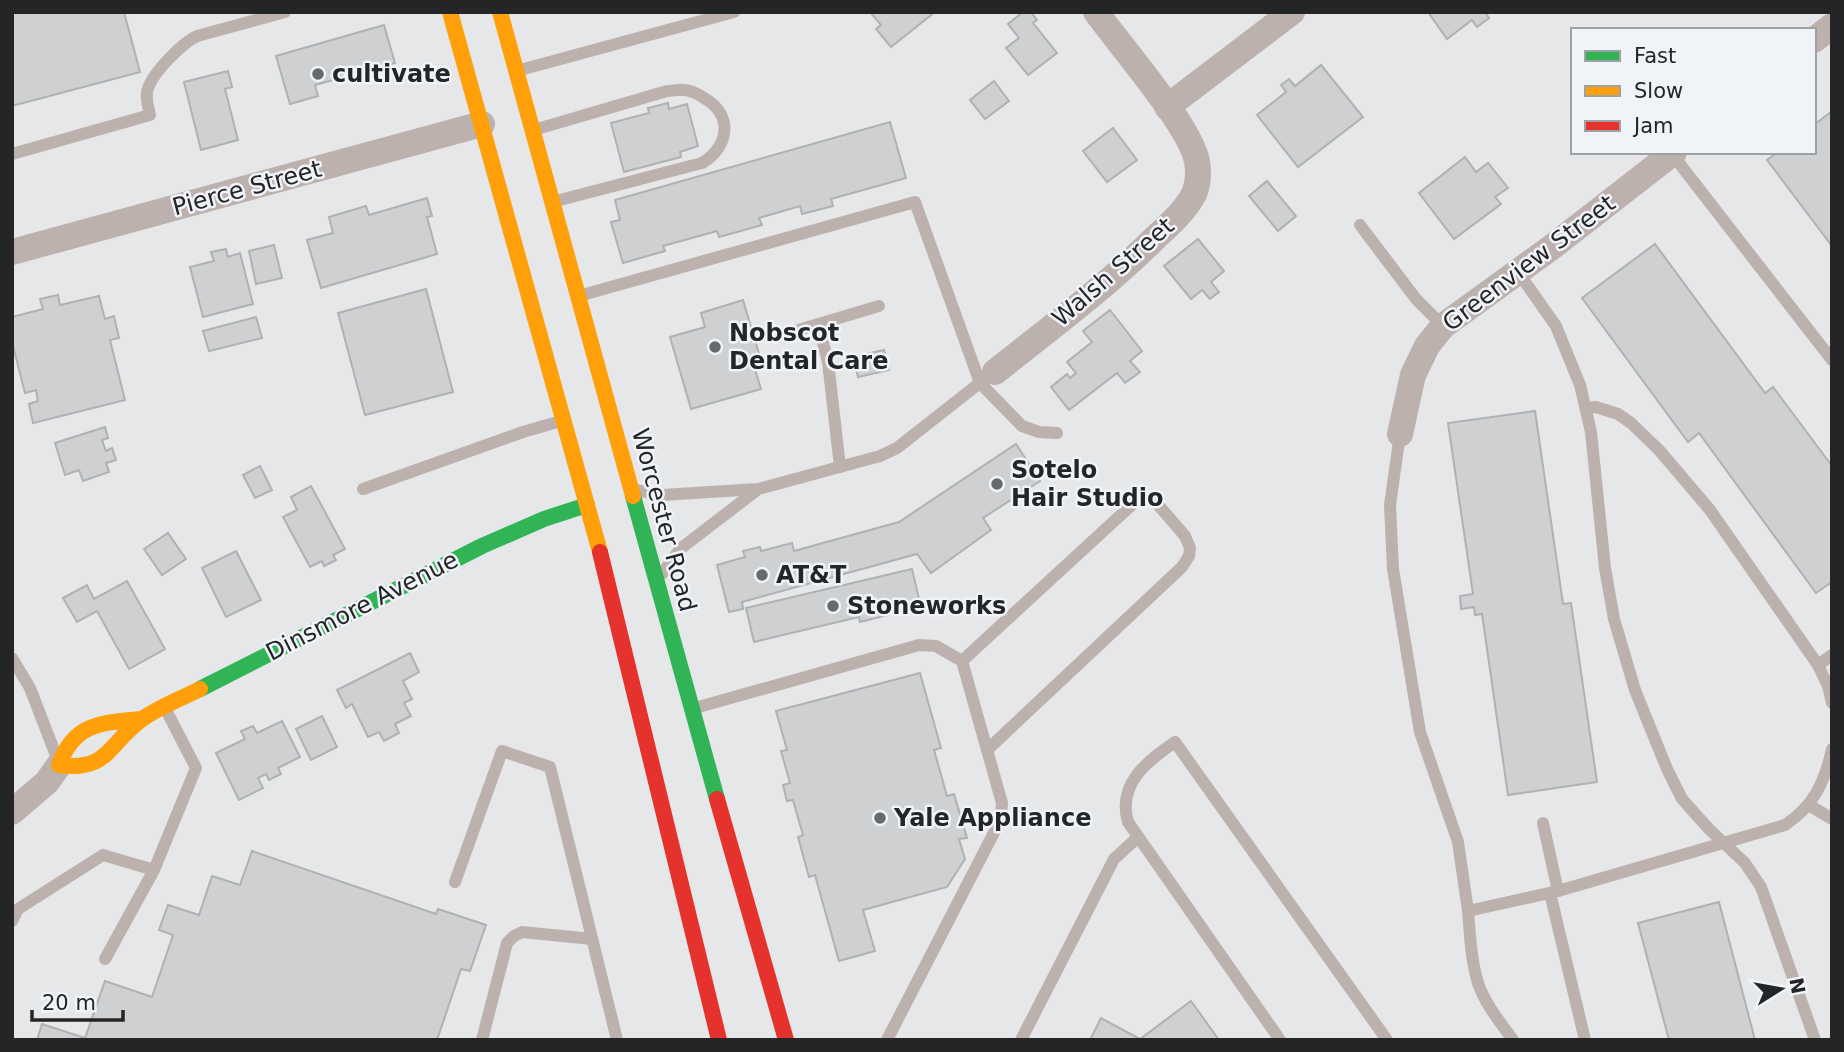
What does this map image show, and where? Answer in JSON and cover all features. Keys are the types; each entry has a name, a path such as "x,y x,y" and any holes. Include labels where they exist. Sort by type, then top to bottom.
{"main road":[{"path":"450,12 626,653 719,1040"},
{"name":"Worcester Road","path":"500,12 691,709 786,1040"},
{"name":"Dinsmore Avenue","path":"141,719 108,754 89,765 75,769 59,765 63,750 72,737 83,730 96,725 141,719 346,612 514,530 551,515 587,505"}],"street":[{"name":"Walsh Street","path":"987,378 1110,280 1188,204 1195,192 1198,176 1192,145 1096,12"},
{"path":"1167,107 1292,12"},
{"name":"Pierce Street","path":"13,249 482,124"},
{"name":"Greenview Street","path":"1400,434 1413,374 1427,346 1443,326 1672,154"},
{"name":"Dinsmore Avenue","path":"12,811 47,782 59,765"}],"lane":[{"path":"12,154 150,115 147,91 150,83 185,43 236,19 285,12"},
{"path":"516,71 734,12"},
{"path":"533,131 667,91 686,89 712,102 722,113 726,125 714,156 702,163 553,202"},
{"path":"1674,154 1832,360"},
{"path":"579,296 915,202 987,378 1022,426 1039,432 1057,433"},
{"path":"1360,225 1416,299 1443,326"},
{"path":"1518,272 1546,309 1560,334 1586,408 1614,619 1627,667 1674,784 1694,813 1749,869 1766,899 1815,1040"},
{"path":"785,334 879,306"},
{"path":"818,324 828,362 840,467"},
{"path":"631,488 662,495 758,489 880,456 898,448 987,378"},
{"path":"1586,408 1596,407 1618,414 1631,423 1672,464 1710,510 1818,665 1832,702"},
{"path":"363,489 564,420"},
{"path":"1400,434 1390,514 1393,569 1420,732 1458,842 1474,966 1479,983 1493,1013 1513,1040"},
{"path":"657,583 670,559 680,549 758,489"},
{"path":"962,661 1136,501 1142,498 1154,500 1189,541 1189,556 1182,567 987,750"},
{"path":"691,709 919,645 936,646 962,661 1002,803 1002,818 887,1040"},
{"path":"1818,665 1832,655"},
{"path":"12,658 30,688 59,765"},
{"path":"105,959 154,870 197,768 165,707"},
{"path":"1280,1040 1128,822 1124,801 1141,770 1152,758 1175,742 1387,1040"},
{"path":"1468,911 1554,892 1785,825 1809,805 1825,777 1832,749"},
{"path":"455,882 502,751 550,766 617,1040"},
{"path":"1809,805 1832,819"},
{"path":"1543,823 1554,892 1585,1040"},
{"path":"1021,1040 1114,859 1137,838"},
{"path":"12,921 18,909 103,855 154,870"},
{"path":"482,1040 507,943 514,936 522,932 592,939"}],"building":[{"path":"12,12 124,12 140,72 12,106"},
{"path":"870,12 935,12 891,47 876,29 881,25"},
{"path":"1023,12 1031,12 1037,20 1033,23 1057,53 1028,75 1006,48 1019,38 1008,24"},
{"path":"1428,12 1485,12 1489,18 1477,27 1472,20 1447,39"},
{"name":"cultivate","path":"384,25 395,63 315,85 318,96 290,104 276,56"},
{"path":"1321,65 1363,117 1298,167 1257,115 1286,92 1281,85 1289,79 1295,86"},
{"path":"228,71 232,87 225,89 238,140 201,150 184,82"},
{"path":"994,81 1009,101 985,119 970,100"},
{"path":"668,103 669,109 687,104 698,146 680,152 681,157 624,172 611,123 649,113 648,108"},
{"path":"1832,111 1832,246 1767,160 1775,154 1816,154 1816,123"},
{"path":"890,122 906,178 831,199 833,206 802,214 800,206 759,218 762,225 719,237 717,231 663,246 665,251 623,263 611,222 620,220 615,200"},
{"path":"1113,128 1137,160 1107,182 1083,151"},
{"path":"1465,157 1476,172 1488,163 1508,188 1495,197 1501,204 1454,239 1419,193"},
{"path":"1267,181 1296,216 1278,231 1249,196"},
{"path":"427,198 432,216 427,217 437,254 321,288 307,240 333,233 329,217 366,206 369,215"},
{"path":"1198,239 1224,271 1211,282 1219,292 1210,299 1202,290 1191,299 1164,266"},
{"path":"1655,244 1765,393 1773,387 1832,466 1832,582 1816,593 1699,433 1688,442 1582,298"},
{"path":"274,245 282,278 256,284 249,251"},
{"path":"226,249 228,257 240,253 253,304 203,317 190,267 214,261 211,252"},
{"path":"426,289 453,392 365,415 338,313"},
{"path":"58,295 60,305 99,296 105,319 114,316 119,338 110,340 125,400 33,423 29,404 38,401 36,390 25,393 12,342 12,317 43,309 40,299"},
{"name":"Nobscot Dental Care","path":"743,300 760,357 752,359 761,389 691,409 670,337 705,327 701,313"},
{"path":"1110,310 1142,351 1130,361 1140,372 1125,383 1117,373 1069,410 1051,387 1067,374 1070,378 1076,373 1067,362 1092,342 1083,331"},
{"path":"256,317 262,338 209,351 203,331"},
{"path":"884,350 889,370 858,377 853,357"},
{"path":"1535,411 1563,604 1571,603 1597,782 1508,795 1482,614 1475,615 1474,607 1461,609 1460,596 1473,594 1448,423"},
{"path":"105,427 108,438 102,440 106,451 112,448 116,460 106,463 109,472 83,481 79,470 65,475 55,443"},
{"path":"1016,444 1040,481 983,518 991,530 931,573 917,554 742,602 743,609 729,612 717,565 745,557 743,551 760,547 761,551 792,543 794,551 899,522"},
{"path":"260,466 272,490 255,498 243,475"},
{"path":"311,486 345,549 333,555 336,560 324,566 322,561 310,567 283,517 297,510 291,497"},
{"path":"168,533 186,559 162,575 144,549"},
{"path":"236,551 261,600 226,617 202,568"},
{"name":"Stoneworks","path":"912,569 920,603 887,611 888,615 860,622 859,617 754,642 746,608"},
{"path":"127,581 165,649 129,669 97,611 77,622 63,598 87,585 94,599"},
{"path":"410,653 419,672 403,681 412,699 404,703 411,716 395,724 399,733 384,741 379,732 368,737 352,704 346,708 337,690"},
{"name":"Yale Appliance","path":"920,673 941,748 934,750 947,796 954,794 967,838 959,839 965,859 947,887 863,910 875,951 839,961 815,875 809,877 798,837 803,835 793,800 787,801 783,785 790,783 781,751 787,750 776,711"},
{"path":"322,716 337,747 311,760 296,729"},
{"path":"282,721 300,757 278,768 281,774 269,780 266,774 258,778 263,788 239,800 216,753 245,739 241,731 253,726 257,733"},
{"path":"252,851 436,914 438,909 486,925 470,971 461,969 437,1040 37,1040 42,1024 85,1038 105,981 152,997 173,935 159,930 168,905 199,915 212,876 240,885"},
{"path":"1719,902 1755,1040 1669,1040 1638,923"},
{"path":"1191,1001 1219,1040 1090,1040 1101,1018 1140,1039"}],"traffic: fast":[{"path":"633,496 717,799"},
{"path":"200,689 482,546 544,519 587,505"}],"traffic: slow":[{"path":"450,12 600,552"},
{"path":"500,12 633,496"},
{"path":"141,719 101,724 81,733 65,751 59,765 75,766 98,760 148,715 200,689"}],"traffic: jam":[{"path":"600,552 719,1040"},
{"path":"717,799 786,1040"}],"place":[{"name":"cultivate","path":"318,74"},
{"name":"Nobscot Dental Care","path":"715,347"},
{"name":"Sotelo Hair Studio","path":"997,484"},
{"name":"AT&T","path":"762,575"},
{"name":"Stoneworks","path":"833,606"},
{"name":"Yale Appliance","path":"880,818"}]}
